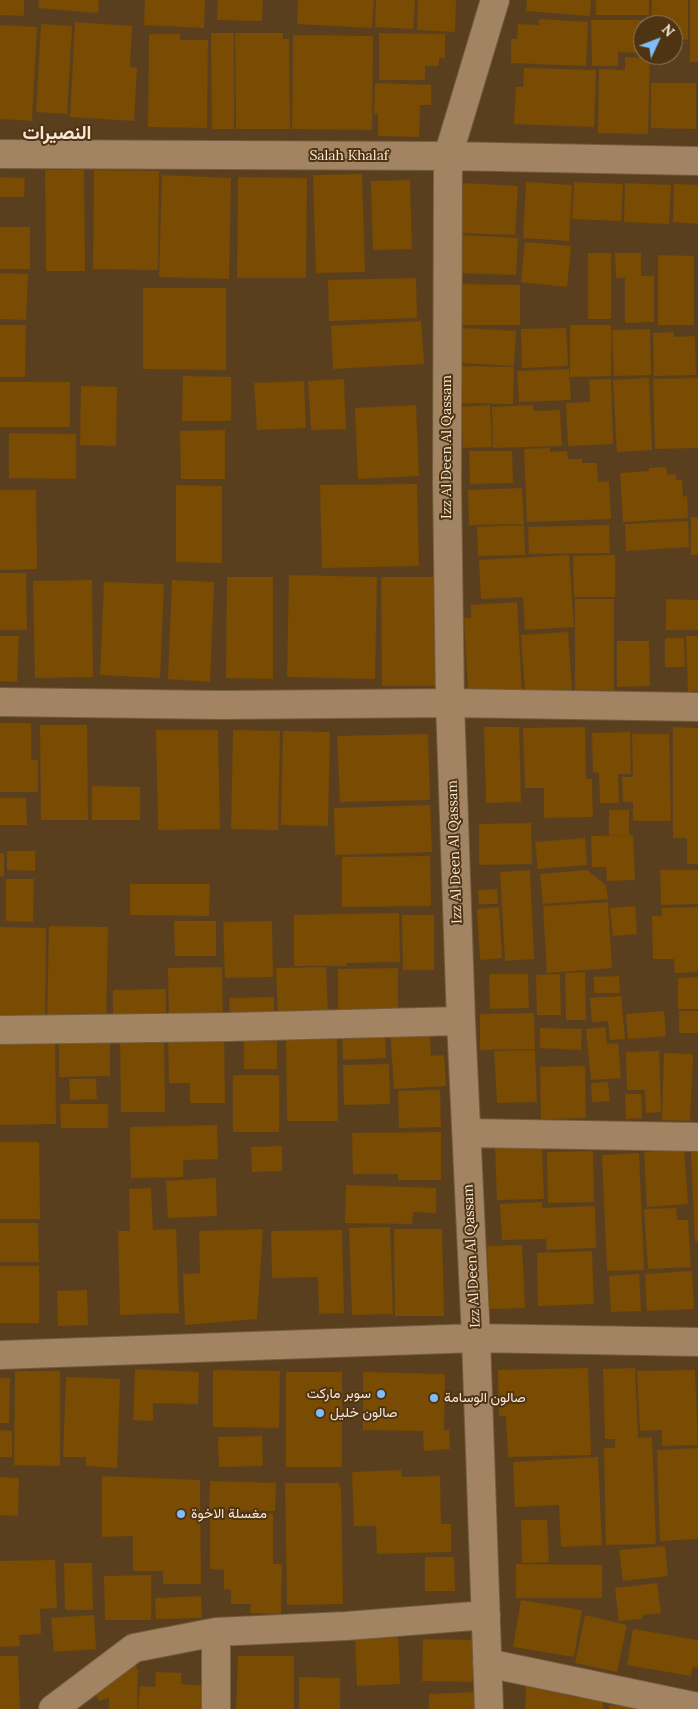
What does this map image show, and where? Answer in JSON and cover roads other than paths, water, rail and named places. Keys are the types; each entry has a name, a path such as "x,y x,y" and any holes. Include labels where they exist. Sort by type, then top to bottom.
{"street":[{"name":"Izz Al Deen Al Qassam","path":"489,1709 450,703 447,482 448,156 495,0"},
{"name":"Salah Khalaf","path":"0,154 448,156 698,161"},
{"path":"0,702 222,705 450,703 698,707"},
{"path":"0,1030 461,1021"},
{"path":"467,1133 698,1137"},
{"path":"0,1355 476,1338 698,1342"},
{"path":"53,1709 134,1648 216,1632 346,1626 486,1615"},
{"path":"216,1632 216,1709"},
{"path":"487,1662 698,1707"}],"place":[{"name":"سوبر ماركت","path":"381,1394"},
{"name":"صالون الوسامة","path":"434,1398"},
{"name":"صالون خليل","path":"320,1413"},
{"name":"مغسلة الاخوة","path":"181,1514"}],"district":[{"name":"النصيرات","path":"57,134"}]}
